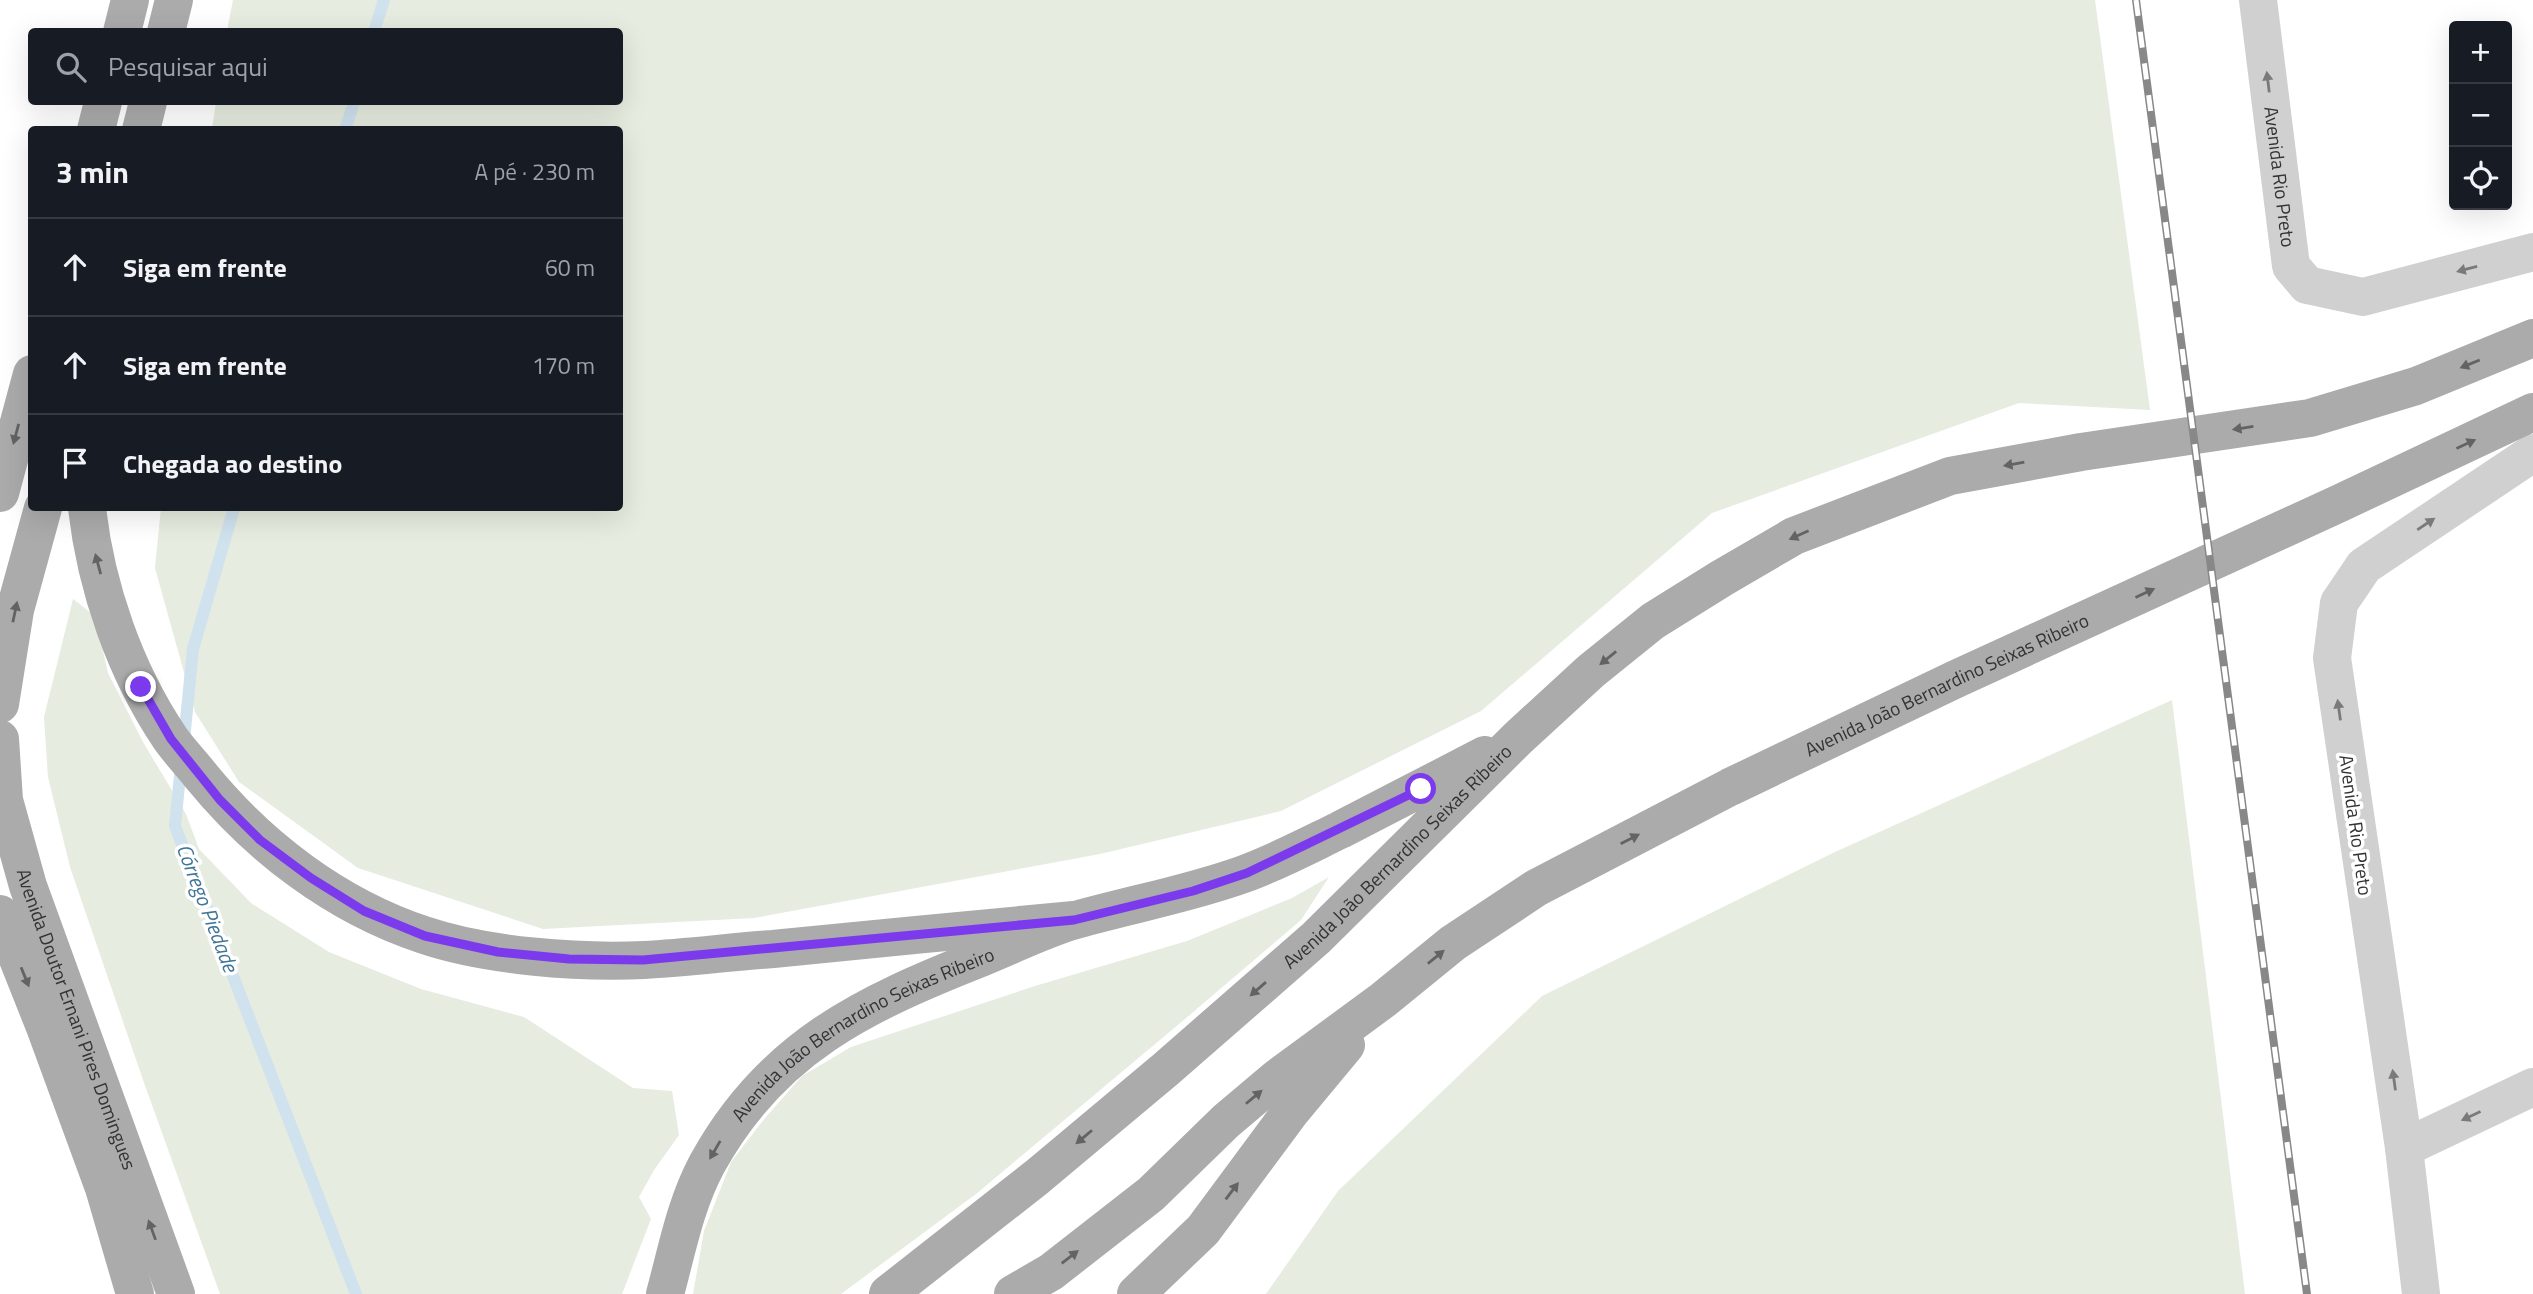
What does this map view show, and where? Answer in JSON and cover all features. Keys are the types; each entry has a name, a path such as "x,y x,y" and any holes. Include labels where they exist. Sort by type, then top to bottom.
{"main road":[{"path":"123,28 130,0"},
{"path":"167,28 174,0"},
{"path":"97,126 102,105"},
{"path":"142,126 147,105"},
{"name":"Avenida João Bernardino Seixas Ribeiro","path":"888,1294 1047,1168 1316,938 1518,738 1591,671 1653,621 1722,578 1794,537 1950,476 2081,452 2310,418 2416,386 2533,338"},
{"path":"0,493 28,389"},
{"name":"Avenida João Bernardino Seixas Ribeiro","path":"1013,1294 1051,1272 1141,1202 1226,1121 1277,1077 1383,1000 1453,943 1535,888 1743,781 1956,679 2533,412"},
{"path":"0,704 15,610 42,511"},
{"path":"87,511 90,538 112,620 141,687 171,739 220,800 260,840 311,878 364,911 425,936 498,952 569,959 643,960 1074,920"},
{"name":"Avenida João Bernardino Seixas Ribeiro","path":"665,1294 682,1220 706,1166 729,1127 766,1080 812,1042 855,1014 936,975 1074,920 1193,891 1247,873 1320,839 1518,738"},
{"name":"Avenida Doutor Ernani Pires Domingues","path":"0,739 4,800 28,886 176,1294"},
{"name":"Avenida Doutor Ernani Pires Domingues","path":"0,914 104,1188 135,1294"},
{"name":"Avenida João Bernardino Seixas Ribeiro","path":"1136,1294 1203,1230 1292,1110 1383,1000"},
{"path":"1159,1294 1203,1230"}],"street":[{"name":"Avenida Rio Preto","path":"2258,0 2291,266 2307,285 2363,297 2533,252"},
{"name":"Avenida Rio Preto","path":"2421,1294 2404,1148 2332,658 2339,603 2364,566 2533,453"},
{"path":"2404,1148 2533,1087"}],"shaded area":[{"path":"233,0 2095,0 2150,410 2019,403 1712,513 1481,711 1281,811 1100,854 754,918 543,929 358,868 239,782 195,712 155,568 161,511 623,511 623,126 212,126 216,105 623,105 623,28 228,28"},
{"path":"73,599 95,616 108,673 143,742 186,814 199,849 251,903 329,952 421,989 524,1017 633,1088 672,1091 679,1135 639,1197 651,1219 622,1294 220,1294 70,867 48,777 44,717"},
{"path":"2172,700 2245,1294 1266,1294 1338,1191 1542,996 1835,852"},
{"path":"1329,877 1301,920 976,1194 841,1294 693,1294 704,1231 731,1162 802,1076 851,1047 1035,986 1187,941 1292,898"}],"waterway":[{"name":"Córrego Piedade","path":"375,28 384,0"},
{"name":"Córrego Piedade","path":"346,126 353,105"},
{"name":"Córrego Piedade","path":"184,740 193,649 233,511"},
{"name":"Córrego Piedade","path":"181,765 175,826 356,1294"}],"railway":[{"path":"2136,0 2307,1294"}],"route":[{"path":"141,687 171,739 220,800 260,840 311,878 364,911 425,936 498,952 569,959 643,960 1074,920 1193,891 1247,873 1421,789"}]}
